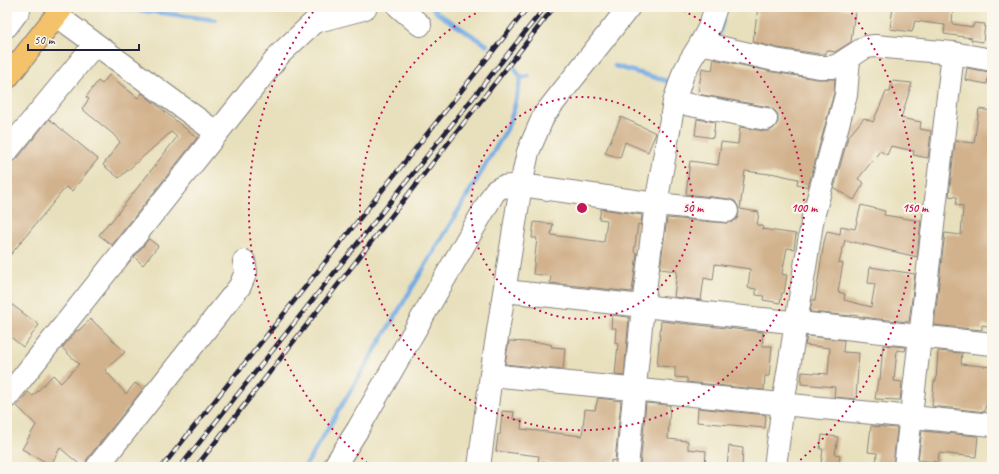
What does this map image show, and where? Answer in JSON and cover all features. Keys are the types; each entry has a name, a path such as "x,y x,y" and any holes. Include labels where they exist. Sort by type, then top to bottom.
{"highway":[{"path":"7,78 59,11"}],"street":[{"path":"7,397 280,54 314,22 366,7"},
{"path":"399,7 420,25"},
{"path":"479,467 504,291 521,185 528,152 544,115 629,7"},
{"path":"627,467 642,306 656,204 674,102 683,74 709,28 716,7"},
{"path":"59,11 95,44 217,133"},
{"path":"701,43 775,60 810,66 832,67 838,65 866,47 875,46 953,53 992,60"},
{"path":"7,151 95,44"},
{"path":"905,467 953,53"},
{"path":"775,467 783,404 813,217 846,96 849,58"},
{"path":"674,102 766,119"},
{"path":"334,467 358,429 495,191 502,187 521,185 656,204 727,211"},
{"path":"97,467 240,286 246,272 244,261"},
{"path":"504,291 992,344"},
{"path":"491,375 992,425"}],"building":[{"path":"758,7 834,7 855,11 851,42 835,52 826,50 826,54 820,54 777,48 753,42"},
{"path":"893,7 933,7 953,9 952,24 973,27 974,23 985,24 983,42 971,40 972,38 944,34 945,25 915,21 912,32 890,29"},
{"path":"714,59 773,72 817,79 835,79 834,93 808,187 797,184 798,179 771,173 745,171 740,209 759,212 757,225 763,226 762,229 796,234 794,249 787,248 782,274 787,275 784,293 782,293 780,303 763,300 764,296 756,295 756,289 748,288 750,269 715,264 713,280 704,278 701,300 674,297 677,271 660,269 667,218 726,223 737,219 739,213 738,206 735,201 686,194 690,161 718,165 721,142 738,144 740,127 770,131 778,122 778,114 769,107 698,94 702,68 712,70"},
{"path":"967,68 989,72 987,84 965,80"},
{"path":"109,75 138,98 142,93 197,138 112,245 99,235 177,137 171,132 119,178 103,165 120,142 113,134 82,109 89,99 86,97 98,81 102,84"},
{"path":"892,81 912,83 901,118 921,122 920,129 931,131 928,158 913,155 914,151 891,146 887,155 880,151 858,179 864,183 854,200 834,188 848,137 864,118 873,122 886,92 890,92"},
{"path":"979,109 992,111 992,327 982,325 982,330 934,325 945,233 961,235 963,206 956,205 957,197 949,196 955,141 974,143"},
{"path":"621,117 656,133 648,152 625,142 620,158 605,153"},
{"path":"49,119 98,159 72,191 66,187 7,259 7,166 17,159"},
{"path":"697,119 715,122 713,138 695,135"},
{"path":"861,205 885,211 884,215 921,221 917,257 845,240 839,263 843,263 838,292 845,294 844,300 871,307 875,284 868,283 870,267 915,274 909,322 810,312 812,300 815,300 827,231 840,234 841,226 855,229"},
{"path":"601,209 642,215 641,225 638,224 634,252 637,253 632,292 550,283 551,276 533,274 537,238 532,238 534,222 553,224 551,235 604,242 607,220 599,219"},
{"path":"149,239 158,246 143,265 134,257"},
{"path":"7,301 39,325 23,347 7,334"},
{"path":"612,315 629,317 624,376 615,375 618,344 615,343 616,328 611,328"},
{"path":"91,319 125,352 105,370 126,394 135,383 143,389 87,459 85,467 83,467 60,448 51,465 22,449 36,425 17,406 28,392 33,396 53,375 61,383 79,364 62,348 77,330 78,331"},
{"path":"661,321 763,332 762,346 772,346 769,376 765,376 764,390 687,382 687,378 675,377 675,367 657,366"},
{"path":"807,336 844,340 843,352 859,353 855,399 834,397 835,387 801,384 802,372 828,374 830,348 805,345"},
{"path":"509,341 544,343 552,345 551,347 565,348 563,370 505,364"},
{"path":"883,345 906,347 905,351 897,350 894,381 902,382 900,400 875,399 878,380 880,380"},
{"path":"938,351 962,353 961,364 992,367 992,407 985,406 985,412 932,406 934,381 936,381"},
{"path":"598,398 621,401 615,461 611,460 611,465 595,463 595,467 538,462 539,456 496,451 498,434 500,435 502,411 514,412 513,419 522,420 521,429 582,436 585,409 595,410"},
{"path":"646,403 670,405 668,439 688,441 688,449 706,451 705,467 640,467"},
{"path":"698,408 766,415 765,428 697,422"},
{"path":"871,426 897,428 893,467 876,467 877,453 868,452"},
{"path":"922,431 978,436 976,457 939,453 938,462 918,460"},
{"path":"822,435 838,437 835,454 840,455 838,466 821,464 823,449 820,449"},
{"path":"729,446 743,448 742,467 727,467"}],"waterway":[{"path":"118,7 216,20"},
{"path":"432,7 437,13 487,45"},
{"path":"717,40 723,20"},
{"path":"615,66 674,83"},
{"path":"305,467 507,129 514,109 521,78 515,68"},
{"path":"521,78 529,76"}],"railway":[{"path":"162,467 528,7"},
{"path":"180,467 545,7"},
{"path":"196,467 554,7"}]}
